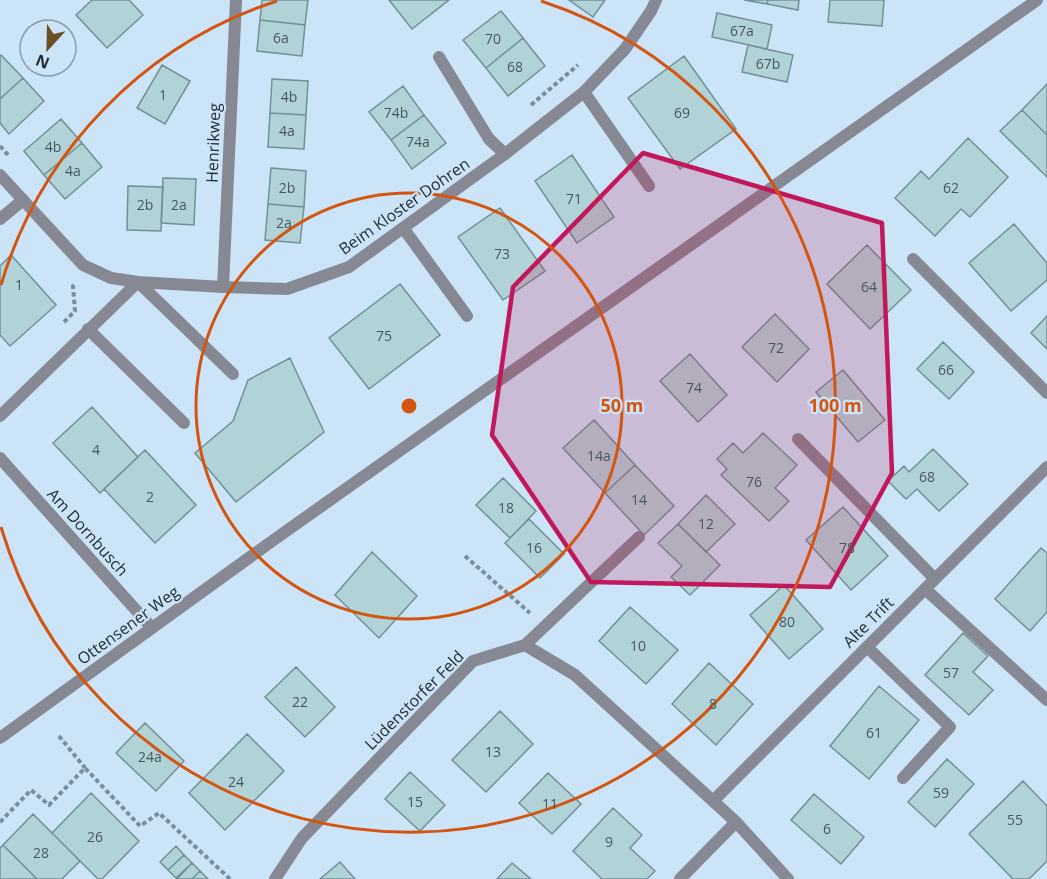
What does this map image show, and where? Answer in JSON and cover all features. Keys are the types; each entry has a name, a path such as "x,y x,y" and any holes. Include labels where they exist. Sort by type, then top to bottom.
{"street":[{"name":"Henrikweg","path":"223,287 236,0"},
{"name":"Beim Kloster Dohren","path":"0,175 83,265 111,278 138,282 287,289 349,267 505,154 584,92 625,49 656,0"},
{"name":"Ottensener Weg","path":"0,738 275,539 1037,0"},
{"path":"439,57 489,139 505,154"},
{"path":"584,92 649,186"},
{"path":"0,219 23,200"},
{"path":"404,229 467,316"},
{"path":"913,260 1047,393"},
{"path":"0,416 138,282 233,374"},
{"path":"88,329 184,423"},
{"path":"798,439 935,579"},
{"name":"Am Dornbusch","path":"0,458 152,628"},
{"name":"Alte Trift","path":"713,801 1047,467"},
{"path":"639,537 525,645 575,675 736,822 788,879"},
{"path":"925,589 1047,700"},
{"name":"Lüdenstorfer Feld","path":"275,879 302,838 473,661 525,645"},
{"path":"867,647 950,727 903,778"},
{"path":"680,879 736,822"}],"path":[{"path":"524,110 584,61"},
{"path":"59,327 75,310 73,286 91,269"},
{"path":"465,556 545,626"},
{"path":"59,736 85,768 140,826 159,813 230,879"},
{"path":"0,822 31,790 49,805 85,768"}],"highlighted area":[{"path":"643,153 882,223 892,473 830,587 591,582 492,435 513,287"}],"building":[{"path":"92,0 129,0 143,15 107,48 76,15"},
{"path":"262,0 308,0 305,25 260,20"},
{"path":"389,0 449,0 412,29"},
{"path":"569,0 605,0 593,17"},
{"path":"744,0 768,0 767,4"},
{"path":"768,0 799,0 798,10 767,4"},
{"path":"830,0 884,0 882,26 828,22"},
{"path":"501,11 523,38 486,68 463,40"},
{"path":"717,13 772,25 767,49 712,37"},
{"path":"260,20 305,25 302,56 257,51"},
{"path":"523,38 545,66 508,96 486,68"},
{"path":"748,45 793,55 787,82 742,72"},
{"path":"0,56 18,73 18,78 23,78 0,99"},
{"path":"684,56 736,129 680,169 628,98"},
{"path":"162,65 190,81 165,124 137,108"},
{"path":"23,78 44,101 9,134 0,123 0,99"},
{"path":"272,79 308,81 306,115 270,113"},
{"path":"1047,84 1047,135 1022,110"},
{"path":"403,86 424,115 391,140 369,112"},
{"path":"1022,110 1047,135 1047,177 1000,131"},
{"path":"270,113 306,115 304,149 268,147"},
{"path":"424,115 446,143 412,169 391,140"},
{"path":"61,119 82,143 44,175 24,151"},
{"path":"968,138 1008,177 970,217 961,209 935,236 895,198 921,171 929,179"},
{"path":"82,143 102,167 65,199 44,175"},
{"path":"572,155 614,217 577,243 535,181"},
{"path":"271,168 306,171 304,207 268,204"},
{"path":"163,178 196,179 194,225 161,223"},
{"path":"128,186 163,187 161,231 127,230"},
{"path":"268,204 304,207 300,243 265,240"},
{"path":"500,208 545,271 503,300 458,237"},
{"path":"1014,224 1047,263 1047,280 1011,311 969,263"},
{"path":"867,245 911,290 870,329 827,284"},
{"path":"11,255 56,305 10,346 0,335 0,266"},
{"path":"400,284 440,335 369,389 329,338"},
{"path":"775,314 809,349 777,382 742,347"},
{"path":"1047,316 1047,349 1031,333"},
{"path":"943,342 974,372 949,399 917,369"},
{"path":"690,354 727,395 698,422 660,381"},
{"path":"290,358 324,432 236,502 195,453 233,421 248,380"},
{"path":"843,370 885,420 858,442 816,392"},
{"path":"92,407 138,457 100,493 53,443"},
{"path":"594,420 635,465 605,493 563,448"},
{"path":"763,433 797,465 775,488 789,501 769,521 721,475 727,469 717,459 733,443 743,453"},
{"path":"933,449 968,484 939,511 917,489 906,499 888,481 904,466 909,472"},
{"path":"145,450 196,505 155,543 104,489"},
{"path":"635,465 674,506 644,535 605,493"},
{"path":"503,478 536,511 510,538 476,505"},
{"path":"706,495 735,524 706,552 678,524"},
{"path":"843,507 888,556 851,590 806,540"},
{"path":"529,519 564,554 540,578 505,543"},
{"path":"678,524 720,565 690,595 671,577 682,566 658,543"},
{"path":"1041,548 1047,553 1047,612 1030,631 995,599"},
{"path":"372,552 417,596 379,638 335,595"},
{"path":"784,585 823,629 789,659 750,615"},
{"path":"630,607 678,650 646,684 599,641"},
{"path":"963,633 988,656 973,672 993,690 969,715 925,675"},
{"path":"709,663 753,704 716,745 672,704"},
{"path":"296,667 335,707 305,737 265,697"},
{"path":"879,686 919,720 869,779 830,746"},
{"path":"500,711 533,744 486,792 452,760"},
{"path":"145,723 184,761 156,791 116,753"},
{"path":"247,734 284,771 225,830 189,793"},
{"path":"947,759 974,784 935,827 908,802"},
{"path":"410,772 445,805 420,831 385,799"},
{"path":"548,773 581,804 552,834 519,803"},
{"path":"1023,781 1047,806 1047,861 1029,879 1013,879 969,834"},
{"path":"91,793 139,841 102,879 98,879 52,833"},
{"path":"814,794 864,837 841,864 791,820"},
{"path":"613,808 642,835 630,848 655,871 647,879 602,879 573,851"},
{"path":"33,814 80,861 62,879 37,879 3,845"},
{"path":"3,845 37,879 0,879 0,848"},
{"path":"176,846 184,855 168,870 160,862"},
{"path":"184,855 192,863 176,878 168,870"},
{"path":"340,862 355,879 320,879"},
{"path":"192,863 200,871 192,879 177,879"},
{"path":"512,863 531,879 497,879"},
{"path":"200,871 208,879 192,879"}]}
